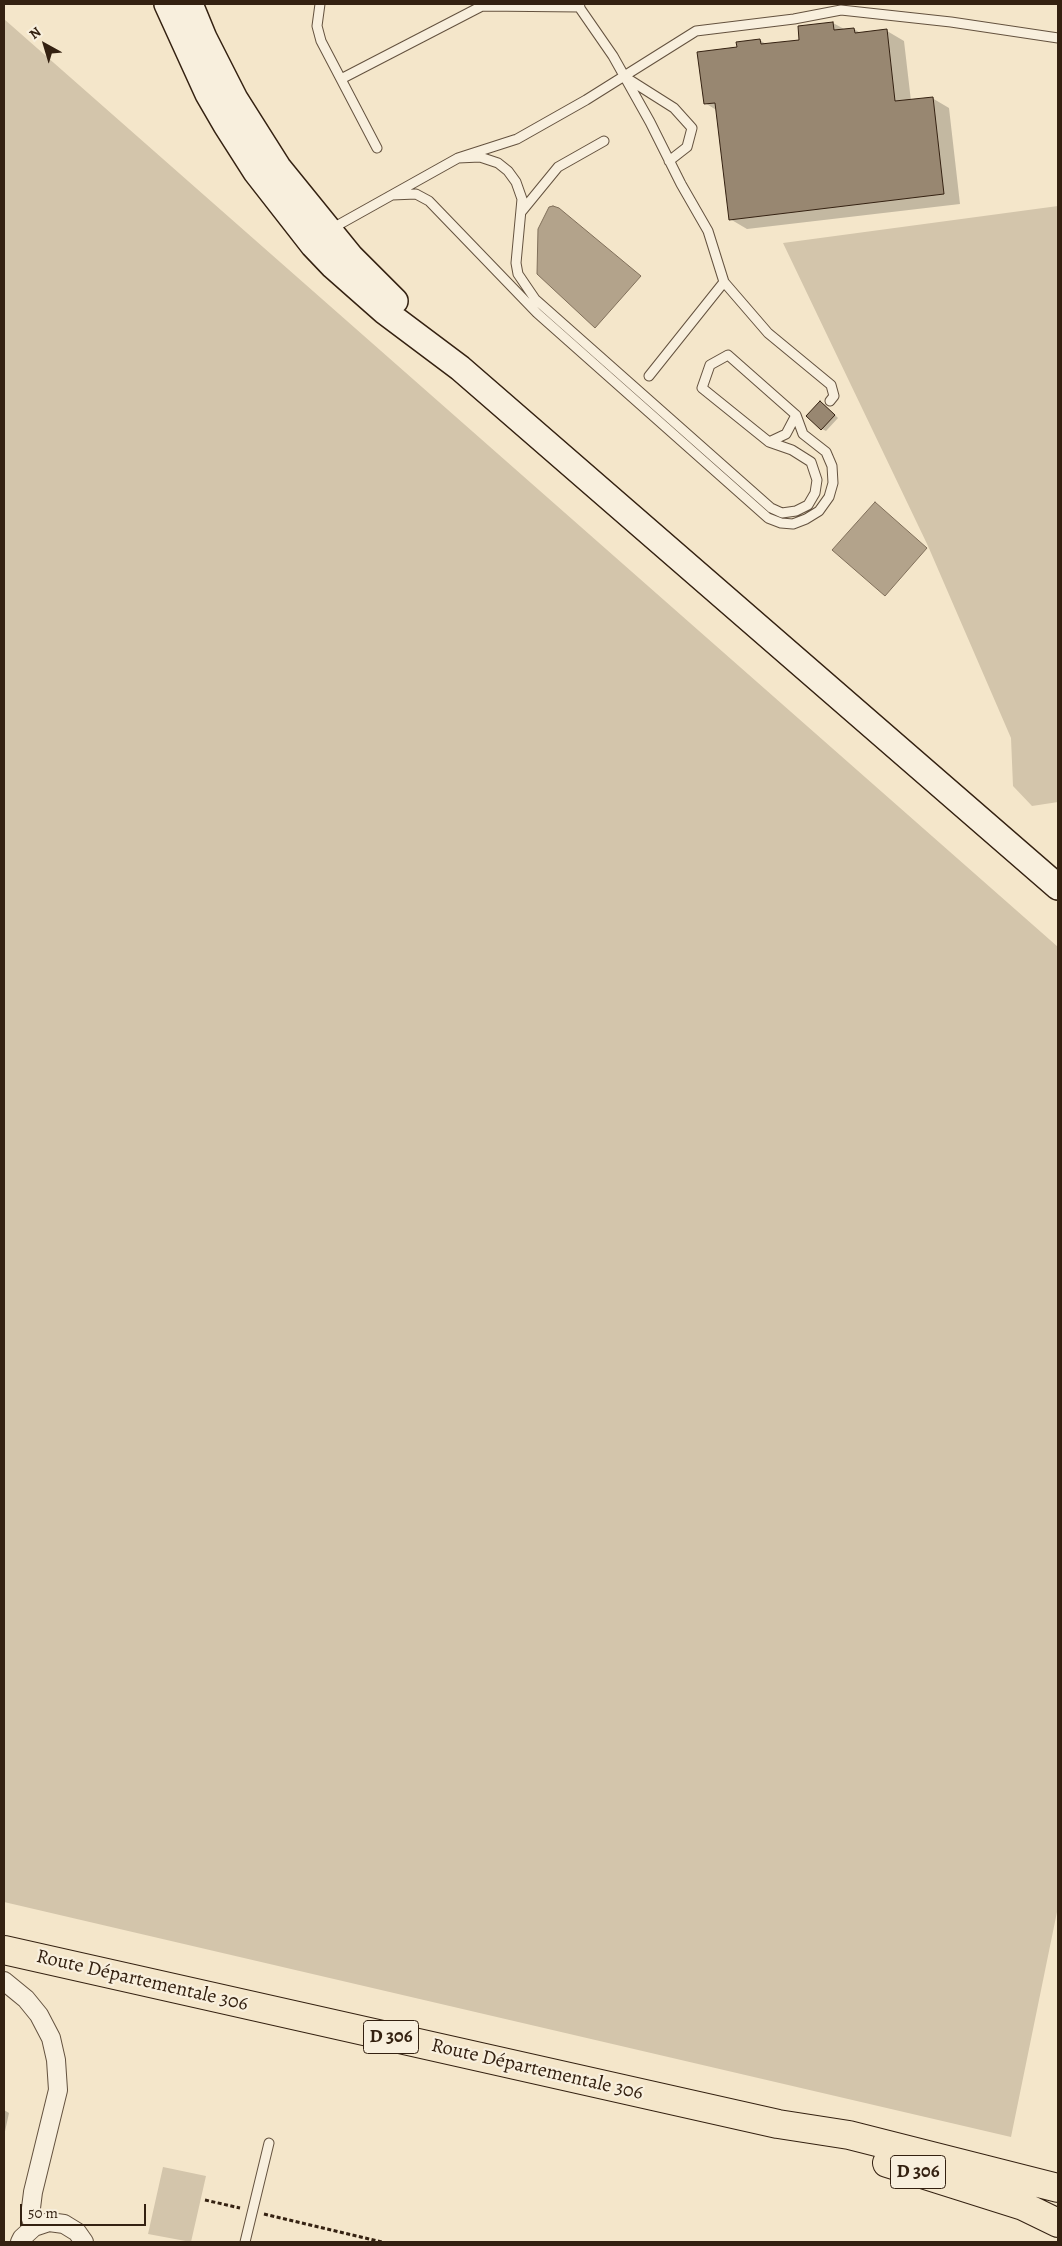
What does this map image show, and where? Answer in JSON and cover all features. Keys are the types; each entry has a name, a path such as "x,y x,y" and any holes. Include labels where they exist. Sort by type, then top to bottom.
{"main road":[{"path":"167,4 188,53 226,125 256,172 313,245 348,281 384,311 460,368 1058,887"},
{"path":"190,4 204,38 235,99 278,167 351,257 460,368"},
{"path":"298,226 328,230"},
{"name":"Route Départementale 306","path":"4,1950 778,2124 849,2135 1058,2188"},
{"name":"Route Départementale 306","path":"778,2124 830,2148 930,2175 1023,2206 1058,2223"}],"street":[{"path":"4,1981 26,1999 39,2016 51,2038 56,2060 58,2090 33,2192 30,2216 34,2227"},
{"path":"20,2242 34,2227 48,2222 64,2224 77,2232 84,2242"}],"lane":[{"path":"320,4 317,26 321,41 377,148"},
{"path":"341,79 482,6 579,6 614,56 708,231 724,282 768,333 831,385 834,396 830,401"},
{"path":"328,230 458,158 517,139 586,100 696,31 794,19 841,10 951,22 1058,38"},
{"path":"624,76 674,108 692,128 687,147 669,161"},
{"path":"522,212 558,167 604,141"},
{"path":"392,195 416,194 429,201 537,313 768,518 781,523 793,524 819,511 829,498 833,484 832,466 826,452 803,434 796,415 728,355 710,365 702,388 769,442 792,450 811,462 817,480 815,493 808,505 796,511 782,513 771,508 535,300 518,274 516,263 522,212 520,189 498,163 480,157 458,158"},
{"path":"649,376 724,282"},
{"path":"769,442 786,434 796,415"},
{"path":"245,2242 269,2143"}],"path":[{"path":"205,2200 382,2242"}],"shaded area":[{"path":"4,19 1058,947 1058,1907 1011,2137 4,1902"},
{"path":"1058,206 1058,802 1032,806 1013,786 1011,738 928,546 783,243"},
{"path":"549,207 559,208 641,276 595,328 537,274 538,229"},
{"path":"875,502 927,548 885,596 832,550"},
{"path":"163,2167 206,2176 191,2242 148,2234"}],"building":[{"path":"833,22 834,30 854,28 855,33 887,29 895,101 933,97 944,194 729,220 715,103 704,104 697,52 737,47 736,42 760,39 761,44 799,40 798,26"},
{"path":"820,401 835,415 821,430 806,416"}]}
